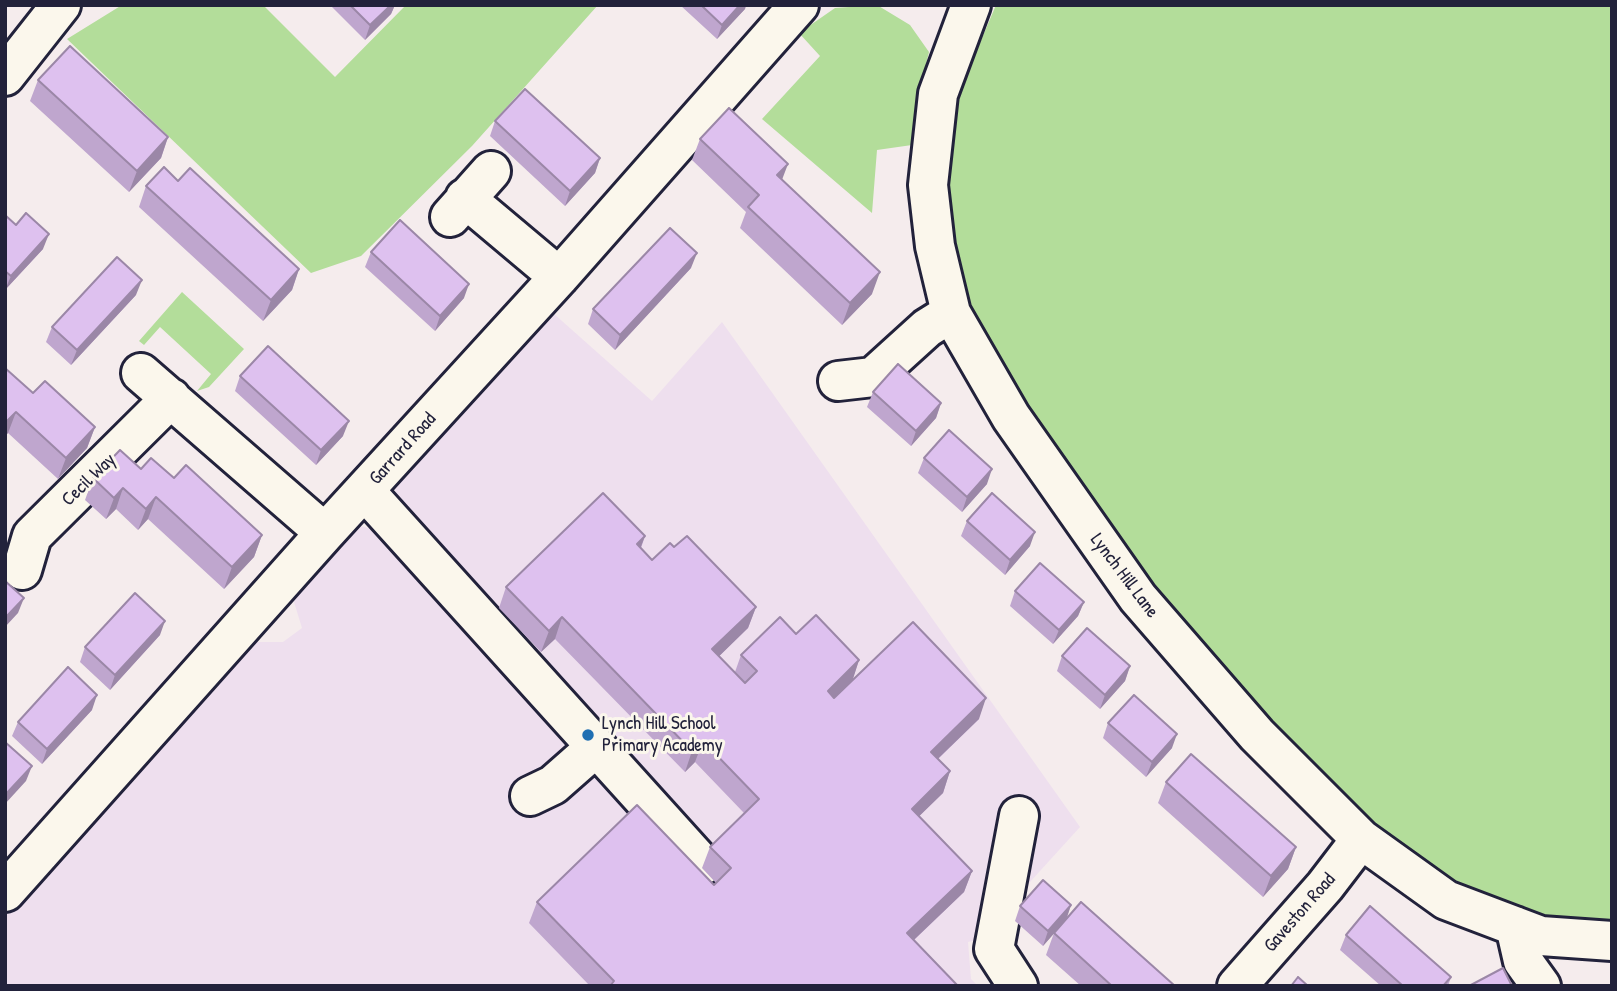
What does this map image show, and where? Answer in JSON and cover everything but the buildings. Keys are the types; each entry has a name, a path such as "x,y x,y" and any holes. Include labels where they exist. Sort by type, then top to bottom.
{"street":[{"path":"5,76 61,5"},
{"name":"Garrard Road","path":"5,892 325,533 559,277 799,5"},
{"name":"Lynch Hill Lane","path":"957,10 939,94 928,185 936,246 951,313 1012,417 1138,598 1256,735 1361,839 1446,900 1541,936 1612,941"},
{"path":"491,171 457,209 559,277"},
{"path":"838,381 873,377 927,328 951,313"},
{"path":"141,373 325,533"},
{"name":"Cecil Way","path":"22,570 32,536 171,398"},
{"path":"365,491 703,865"},
{"path":"530,796 553,785 595,748"},
{"path":"1018,986 994,949 1019,816"},
{"name":"Gaveston Road","path":"1237,986 1325,886 1361,839"},
{"path":"1515,926 1523,961 1541,986"}],"shaded area":[{"name":"Lynch Hill School Primary Academy","path":"544,305 652,401 722,322 1080,827 1000,915 994,936 968,942 971,979 978,986 5,986 5,908 244,642 283,642 302,628 290,589 350,524 387,532 403,512 391,479"}],"green space":[{"path":"122,5 263,5 335,77 406,5 598,5 472,146 361,256 311,273 67,39"},
{"path":"877,5 910,25 929,52 915,109 912,145 877,150 872,213 762,119 820,56 799,33 835,8"},
{"path":"996,5 1612,5 1612,923 1567,927 1441,883 1336,803 1098,531 958,287 937,144"},
{"path":"182,292 244,349 209,387 197,391 211,374 160,327 144,345 139,341"}],"place":[{"name":"Lynch Hill School Primary Academy","path":"588,735"}]}
